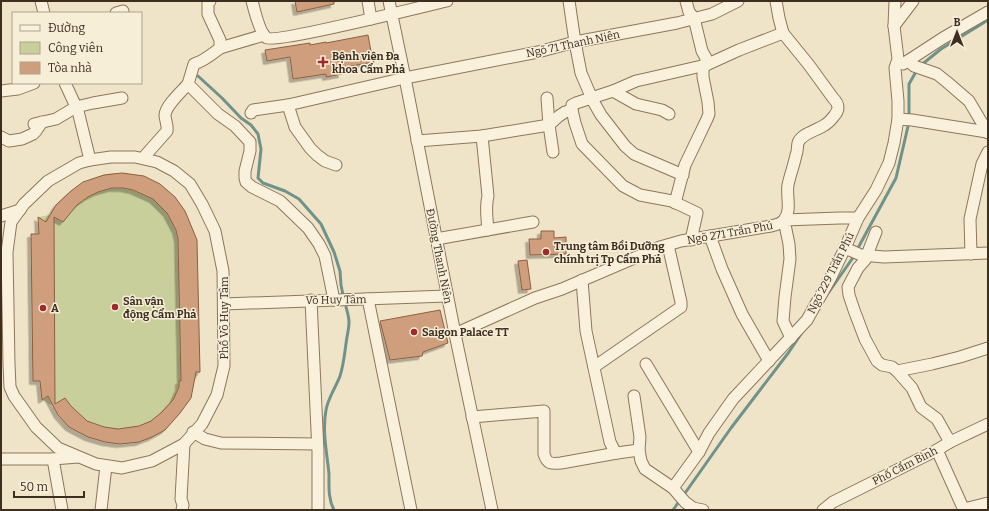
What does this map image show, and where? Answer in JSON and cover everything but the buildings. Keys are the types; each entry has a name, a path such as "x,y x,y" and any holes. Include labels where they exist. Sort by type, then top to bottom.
{"street":[{"path":"41,1 44,12"},
{"path":"210,1 208,2 208,14 220,40 220,48"},
{"path":"252,1 258,22 264,35 267,38 275,39 372,19 447,1"},
{"path":"368,1 372,19"},
{"name":"Đường Thanh Niên","path":"389,1 447,296 492,510"},
{"path":"569,1 581,73 593,101 601,115 625,146 634,154 683,175"},
{"path":"675,203 685,165 709,114 703,77 706,58 702,51 694,18 689,12 686,1"},
{"name":"Ngõ 71 Thanh Niên","path":"251,113 253,110 288,105 405,78 538,52 575,42 677,23 712,14 738,1"},
{"name":"Ngõ 271 Trần Phú","path":"455,334 535,298 660,247 710,236 770,226 781,223 784,220 788,213 788,186 799,141 803,136 830,122 838,112 838,107 837,102 783,33 776,1"},
{"name":"Ngõ 229 Trần Phú","path":"681,499 699,452 709,433 733,399 807,320 821,296 855,252 858,218 876,190 889,163 894,143 904,119 898,101 895,68 898,59 894,26 895,1"},
{"path":"894,26 913,1"},
{"path":"895,68 911,63 943,38 988,12"},
{"path":"691,240 697,213 672,201 640,195 623,186 582,144 575,123 572,105 613,91 636,81 706,65 783,33"},
{"path":"143,158 167,131 168,126 165,117 167,109 188,84 194,64 211,55 220,48 264,35"},
{"path":"911,63 925,70 938,74 968,101 988,133"},
{"path":"1,91 18,89 31,84"},
{"path":"65,84 78,111 90,160"},
{"path":"188,84 218,114 234,126 250,142 250,151 245,171 246,182 252,187 280,201 308,228 319,244 324,256 334,300"},
{"path":"613,91 636,104 662,110 669,114"},
{"path":"1,137 9,141 22,139 36,131 38,123 56,119 76,107 93,102 122,98"},
{"path":"547,98 553,152"},
{"path":"288,105 295,127 310,148 317,156 336,165"},
{"path":"417,141 482,136 549,125 558,116 572,110"},
{"path":"904,119 988,133"},
{"path":"482,136 488,196 486,202 488,230"},
{"path":"971,254 970,219 982,164 988,152"},
{"name":"Phố Võ Huy Tâm","path":"111,157 143,158 157,162 174,171 190,184 202,204 215,231 224,271 224,366 217,395 202,424 193,432 184,444 152,461 122,468 96,464 58,448 36,427 6,387 8,364 5,328 7,252 11,222 24,204 48,181 79,163 90,160 111,157"},
{"name":"Phố Võ Huy Tâm","path":"1,215 20,210"},
{"path":"791,338 783,320 784,297 790,259 789,244 784,220 858,218"},
{"path":"436,238 533,222"},
{"path":"876,232 855,252 848,287 849,295 865,339 877,361 882,365 892,367 912,388 921,407 937,419 950,442"},
{"path":"710,236 722,269 742,314 769,361"},
{"path":"594,367 681,307 680,296 668,245"},
{"path":"855,252 894,257 988,253"},
{"path":"582,280 586,331 610,442 617,453"},
{"name":"Võ Huy Tâm","path":"224,304 447,296"},
{"path":"368,299 411,510"},
{"path":"311,300 318,510"},
{"path":"896,371 932,364 988,348"},
{"path":"646,364 699,452"},
{"path":"634,396 640,437 639,450 641,461 645,469 693,508 703,510"},
{"path":"472,417 544,411 544,454 546,460 549,462 561,463 639,450"},
{"name":"Phố Cẩm Bình","path":"823,510 832,502 988,424"},
{"path":"193,432 205,439 221,443 317,444"},
{"path":"182,510 183,506 181,499 184,444"},
{"path":"937,450 964,510 988,503"},
{"path":"1,459 53,459 80,457"},
{"path":"53,459 62,510"},
{"path":"101,510 106,466"}],"green space":[{"name":"Sân vận động Cẩm Phả","path":"122,173 144,176 160,184 175,197 185,211 194,233 200,372 194,382 191,398 165,430 139,442 120,444 105,442 88,437 69,427 58,415 53,406 42,400 40,381 33,381 31,235 39,234 38,217 50,215 60,201 79,185 108,174"}],"waterway":[{"path":"920,66 941,49 988,20"},
{"path":"909,117 909,84 917,70"},
{"path":"198,76 241,118 251,125 258,134 261,149 258,178 263,183 285,191 299,199 321,224 334,252 340,271 343,295"},
{"path":"824,299 852,259 896,178 909,122"},
{"path":"334,510 329,492 325,418 328,401 340,376 342,367 349,324 346,307"},
{"path":"683,496 731,428 801,334"},
{"path":"673,510 680,500"}],"place":[{"name":"Bệnh viện Đa khoa Cẩm Phả","path":"323,62"},
{"name":"Trung tâm Bồi Dưỡng chính trị Tp Cẩm Phả","path":"546,252"},
{"name":"Sân vận động Cẩm Phả","path":"115,307"},
{"name":"A","path":"43,308"},
{"name":"Saigon Palace TT","path":"414,332"}]}
